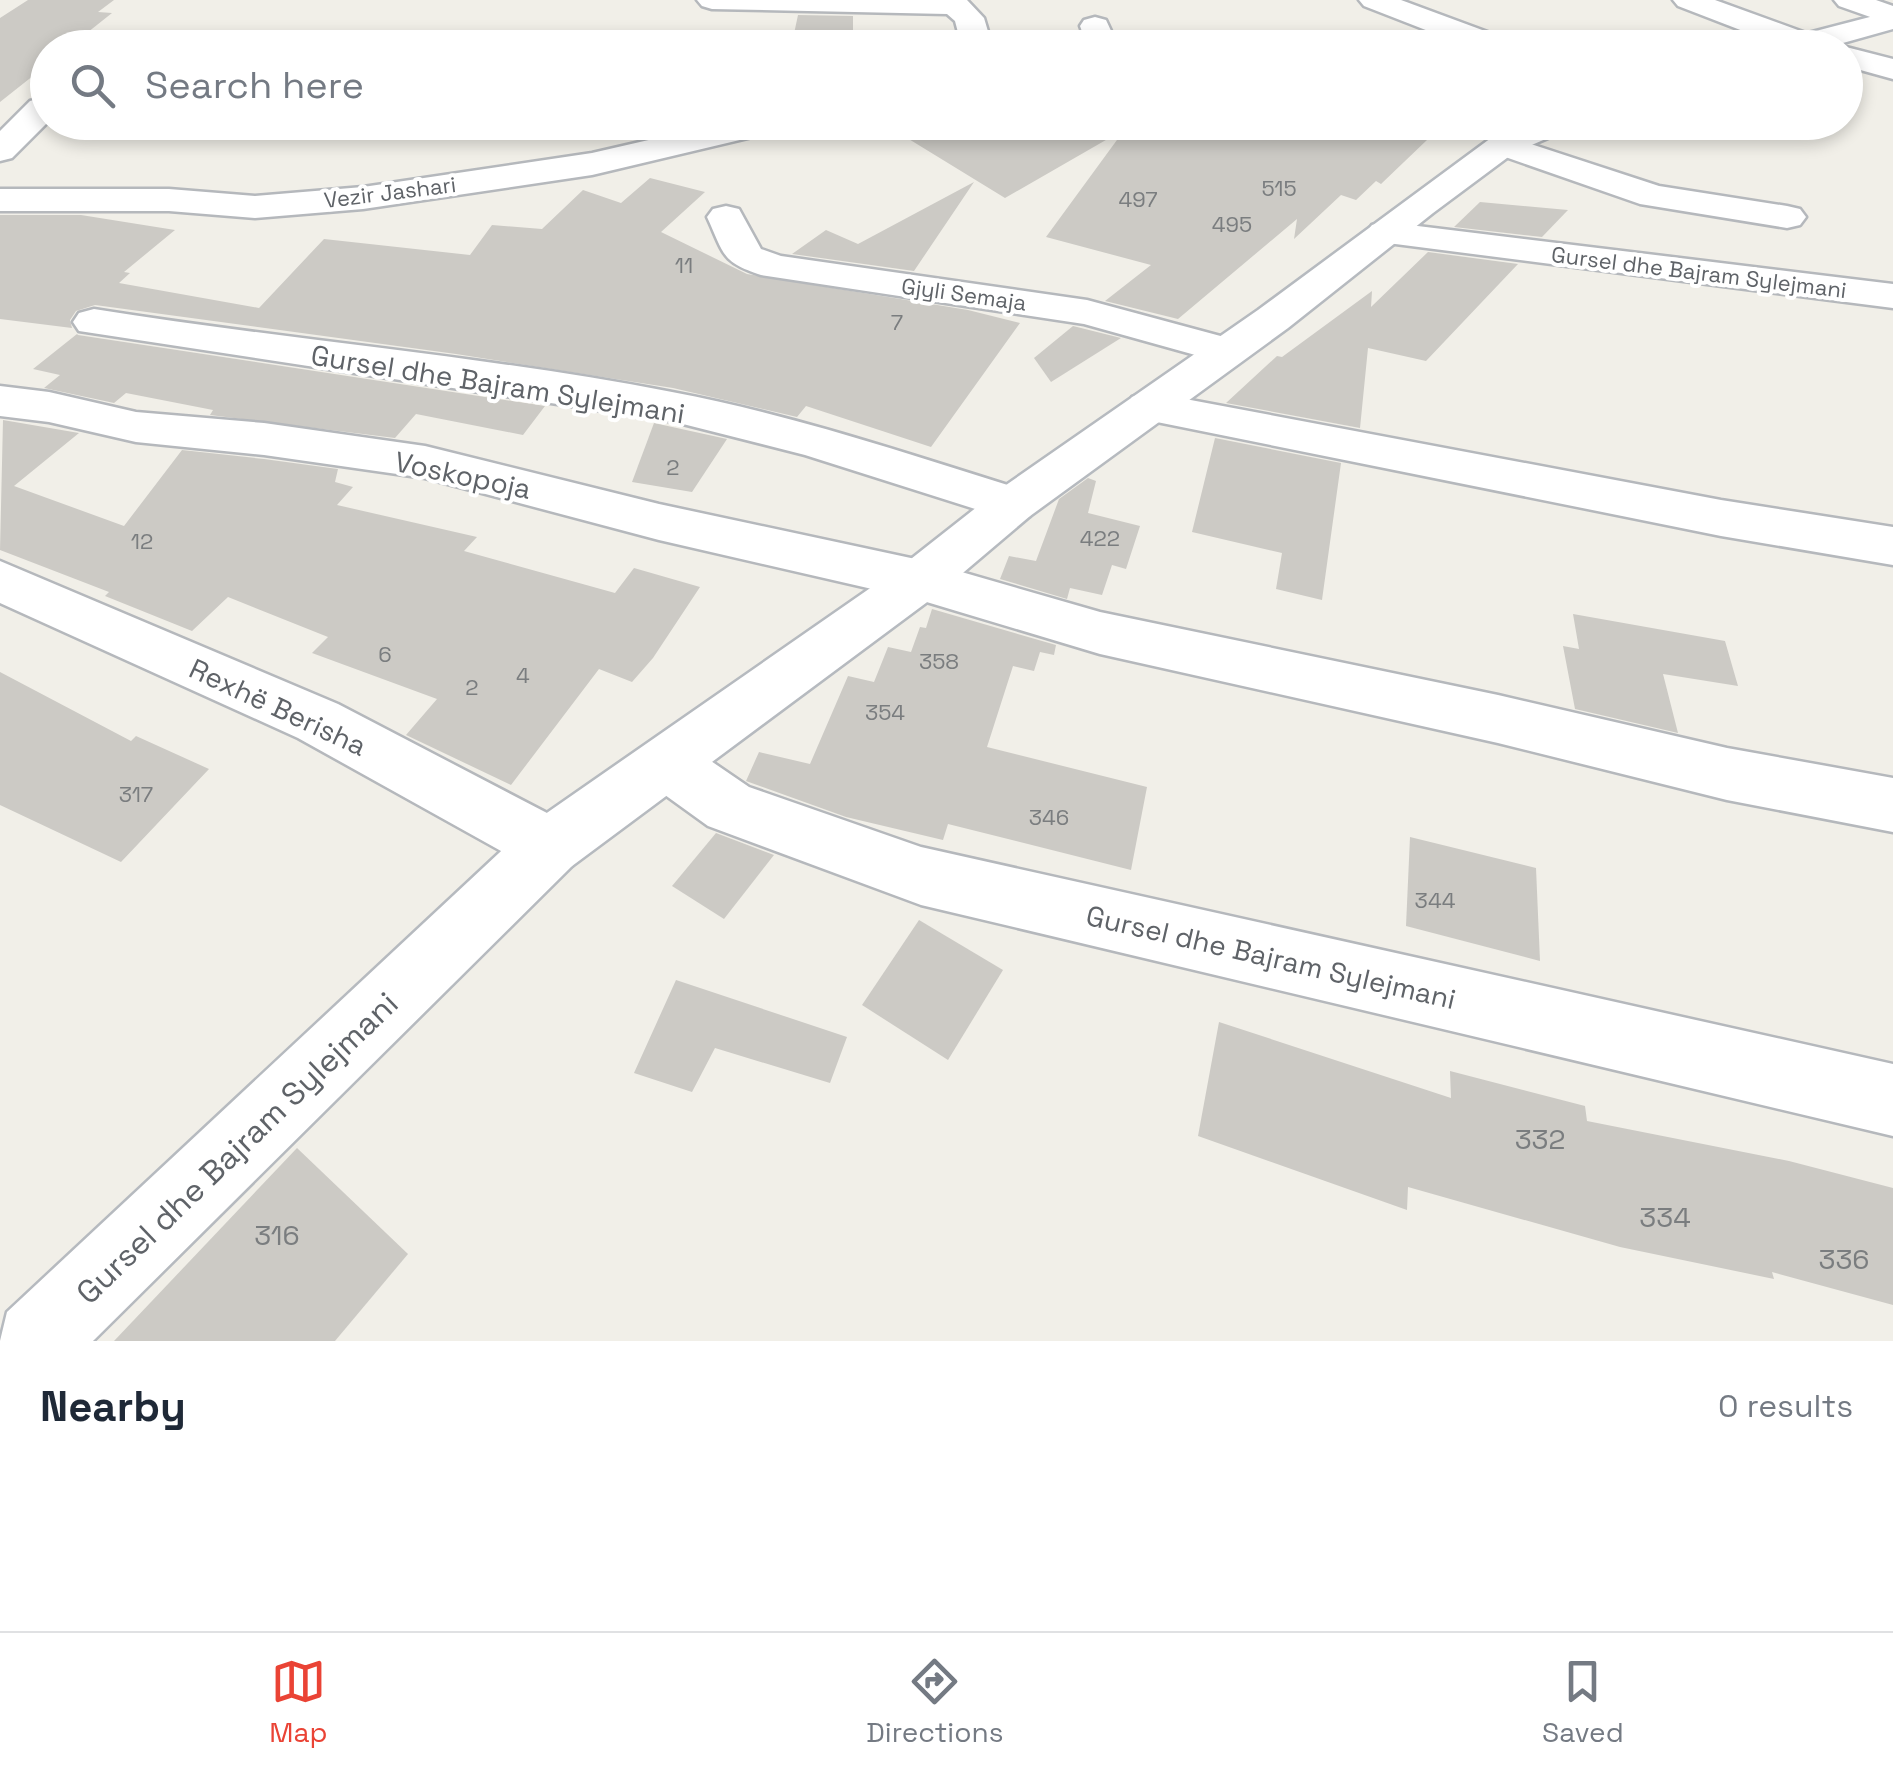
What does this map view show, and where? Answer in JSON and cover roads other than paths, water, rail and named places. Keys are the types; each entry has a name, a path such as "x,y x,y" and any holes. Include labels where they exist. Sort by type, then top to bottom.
{"street":[{"path":"712,0 955,5 969,18 973,30"},
{"path":"1374,0 1453,30"},
{"path":"1688,0 1763,30"},
{"path":"1849,0 1893,18"},
{"path":"1854,30 1893,18"},
{"path":"1863,61 1893,69"},
{"path":"0,151 30,120"},
{"name":"Vezir Jashari","path":"0,200 169,200 255,207 363,198 592,164 696,140"},
{"name":"Gursel dhe Bajram Sylejmani","path":"36,1341 550,846 920,580 1012,504 1273,318 1503,146 1516,140"},
{"path":"1503,146 1653,196 1786,217"},
{"name":"Gjyli Semaja","path":"726,217 745,256 775,266 1087,312 1224,350"},
{"name":"Gursel dhe Bajram Sylejmani","path":"1385,232 1893,296"},
{"name":"Gursel dhe Bajram Sylejmani","path":"94,322 627,398 820,442 1012,504"},
{"name":"Voskopoja","path":"0,401 49,407 136,428 264,439 424,462 659,522 920,580"},
{"path":"1148,408 1721,518 1893,546"},
{"path":"920,580 1100,633 1498,718 1727,774 1893,805"},
{"name":"Rexhë Berisha","path":"0,581 318,721 550,846"},
{"name":"Gursel dhe Bajram Sylejmani","path":"668,764 729,807 921,876 1893,1100"}]}
